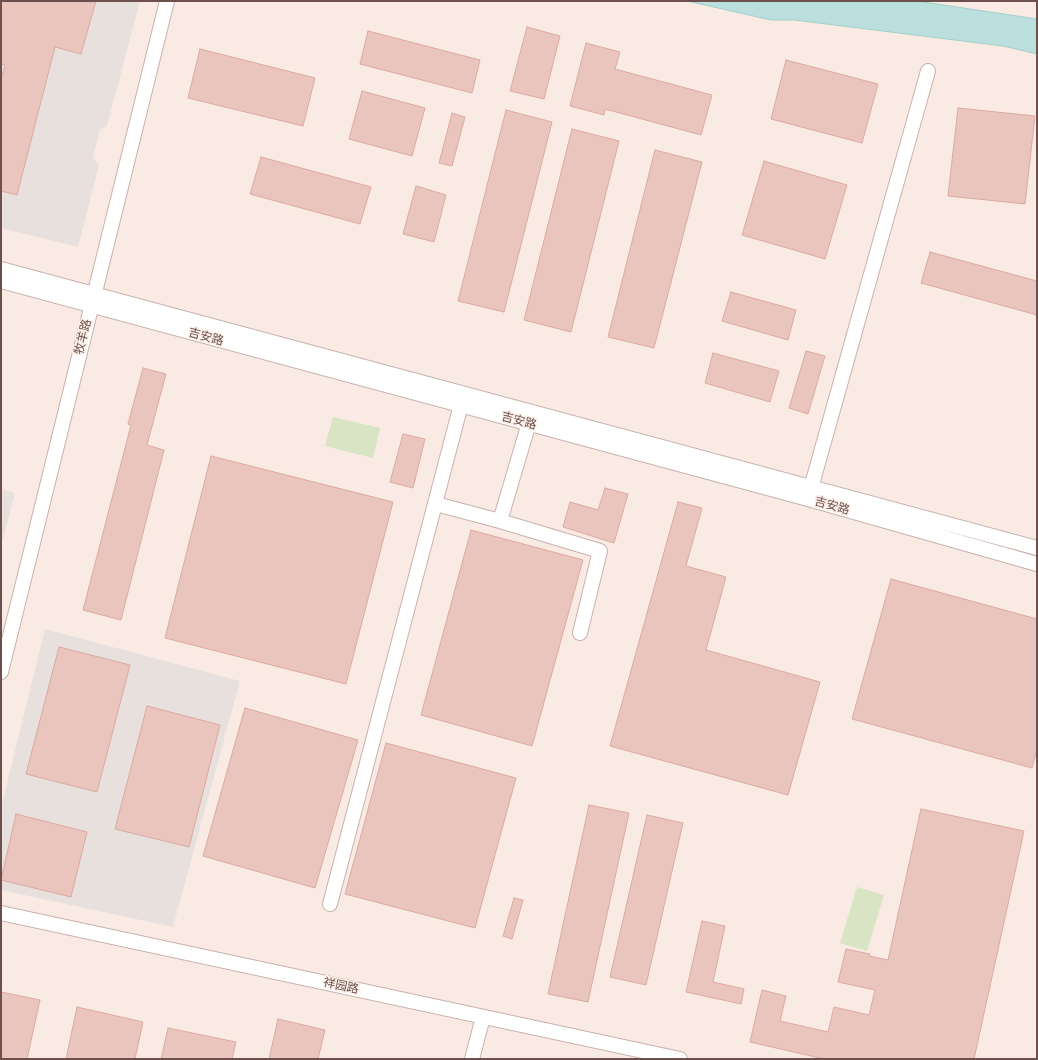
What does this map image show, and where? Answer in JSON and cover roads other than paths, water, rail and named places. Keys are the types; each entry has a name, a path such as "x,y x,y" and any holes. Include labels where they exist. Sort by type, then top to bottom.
{"street":[{"name":"牧羊路","path":"1,672 167,1"},
{"path":"811,488 928,71"},
{"name":"吉安路","path":"1,269 92,300"},
{"name":"吉安路","path":"1,281 92,300 530,418 811,488 1037,548"},
{"path":"330,904 463,400"},
{"name":"吉安路","path":"530,418 1037,564"},
{"path":"500,521 530,418"},
{"path":"436,504 500,521 600,551 580,633"},
{"name":"祥园路","path":"1,913 677,1059"},
{"path":"472,1059 483,1016"}],"water":[{"path":"687,1 917,1 1037,19 1037,54 1003,46 794,20 771,20"}]}
